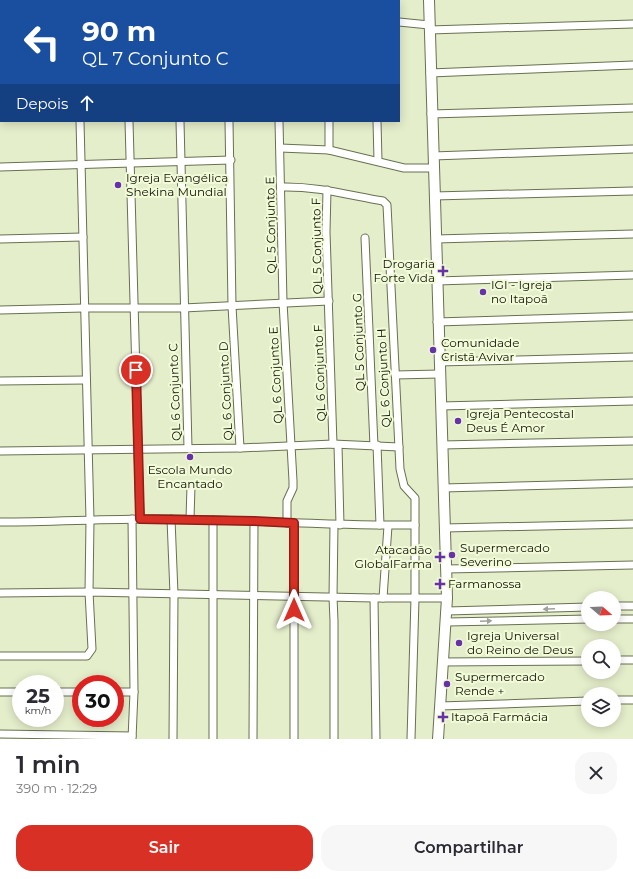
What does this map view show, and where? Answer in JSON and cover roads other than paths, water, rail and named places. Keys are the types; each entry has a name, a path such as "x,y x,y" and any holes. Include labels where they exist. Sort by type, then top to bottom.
{"street":[{"path":"429,0 439,374 447,598 447,622 438,739"},
{"path":"400,22 429,27 633,24"},
{"path":"430,73 633,65"},
{"path":"432,114 633,108"},
{"path":"0,656 87,656 92,648 89,592 90,520 80,122"},
{"path":"129,122 140,519"},
{"name":"QL 6 Conjunto C","path":"0,451 188,448 183,308 180,122"},
{"name":"QL 6 Conjunto D","path":"188,448 240,448 232,306 231,160 229,122"},
{"name":"QL 5 Conjunto E","path":"279,122 283,302"},
{"path":"328,122 329,150"},
{"path":"377,122 378,161"},
{"path":"280,148 329,150 413,169 434,168"},
{"path":"433,156 633,149"},
{"path":"0,167 231,160"},
{"name":"QL 5 Conjunto F","path":"281,187 299,186 327,190 326,232 329,301"},
{"name":"QL 6 Conjunto H","path":"327,190 383,201 388,206 391,307 402,484 415,498 415,598 411,739"},
{"path":"434,196 633,191"},
{"path":"436,239 633,234"},
{"path":"0,239 83,237"},
{"name":"QL 5 Conjunto G","path":"365,238 380,525"},
{"path":"437,282 633,275"},
{"path":"0,310 183,308 283,302 329,301"},
{"name":"QL 6 Conjunto F","path":"329,301 337,525 333,597 334,739"},
{"name":"QL 6 Conjunto E","path":"283,302 293,488 287,501 291,523 294,596 294,739"},
{"path":"438,322 633,316"},
{"path":"439,362 633,357"},
{"path":"395,375 439,374"},
{"path":"0,381 86,380"},
{"path":"441,406 633,401"},
{"path":"442,445 633,441"},
{"path":"240,448 335,444 399,447"},
{"path":"443,488 633,483"},
{"path":"190,519 191,486"},
{"path":"2,736 132,737 134,692 132,519"},
{"path":"171,519 174,594 173,739"},
{"path":"0,522 190,519 337,525 414,525"},
{"path":"213,520 213,739"},
{"path":"253,739 254,521"},
{"path":"444,528 633,524"},
{"path":"383,598 388,526"},
{"path":"446,570 633,565"},
{"path":"0,593 214,593 253,596 447,598"},
{"path":"374,598 376,739"},
{"path":"621,606 633,606"},
{"path":"447,611 581,607"},
{"path":"447,622 581,619"},
{"path":"621,619 633,619"},
{"path":"621,660 633,660"},
{"path":"443,662 581,661"},
{"path":"0,692 12,692"},
{"path":"124,692 134,692"},
{"path":"621,700 633,700"},
{"path":"440,706 581,701"}],"place":[{"name":"Igreja Evangélica Shekina Mundial","path":"118,185"},
{"name":"Drogaria Forte Vida","path":"443,271"},
{"name":"IGI - Igreja no Itapoã","path":"483,292"},
{"name":"Comunidade Cristã Avivar","path":"433,350"},
{"name":"Igreja Pentecostal Deus É Amor","path":"458,421"},
{"name":"Escola Mundo Encantado","path":"190,457"},
{"name":"Supermercado Severino","path":"452,555"},
{"name":"Atacadão GlobalFarma","path":"440,557"},
{"name":"Farmanossa","path":"440,584"},
{"name":"Igreja Universal do Reino de Deus","path":"459,643"},
{"name":"Supermercado Rende +","path":"447,684"},
{"name":"Itapoã Farmácia","path":"443,717"}]}
